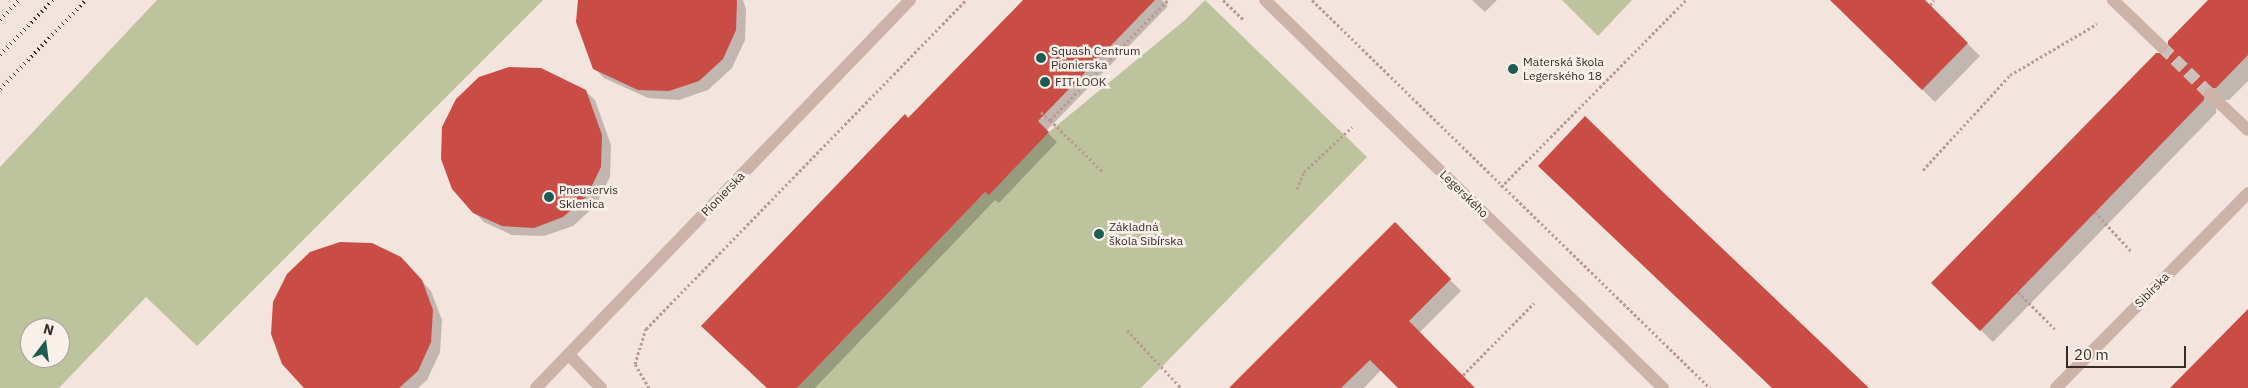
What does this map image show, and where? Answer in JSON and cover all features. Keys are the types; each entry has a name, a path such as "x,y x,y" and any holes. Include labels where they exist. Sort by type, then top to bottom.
{"street":[{"name":"Pionierska","path":"536,388 910,0"},
{"name":"Legerského","path":"1265,0 1663,388"},
{"path":"2113,0 2162,46"},
{"path":"2210,94 2248,130"},
{"name":"Sibírska","path":"2056,388 2248,193"},
{"path":"569,355 601,388"}],"path":[{"path":"649,388 635,364 646,329 966,0"},
{"path":"1050,120 1168,0"},
{"path":"1312,0 1501,187 1710,388"},
{"path":"1501,187 1686,0"},
{"path":"1930,5 1934,0"},
{"path":"1923,170 2010,75 2104,20"},
{"path":"1041,112 1102,171"},
{"path":"1297,189 1304,172 1352,127"},
{"path":"2095,212 2131,252"},
{"path":"2018,292 2055,329"},
{"path":"1463,375 1534,303"},
{"path":"1127,330 1180,388"}],"green space":[{"path":"157,0 543,0 197,346 146,297 59,388 0,388 0,167"},
{"path":"1205,0 1367,157 1141,388 797,388 985,192 989,194 1049,132 1185,20"},
{"path":"1562,0 1632,0 1598,36"}],"building":[{"path":"578,0 737,0 736,30 723,59 699,81 669,91 638,90 593,69 576,22"},
{"path":"1023,0 1155,0 1038,121 1049,132 989,195 985,192 797,388 767,388 701,326 905,114 908,118"},
{"path":"1830,0 1925,0 1968,43 1922,90"},
{"path":"2208,0 2248,0 2248,55 2216,88 2204,88 2204,100 1980,331 1931,283 2156,53 2167,53 2168,41"},
{"path":"509,67 541,68 586,90 602,135 601,167 587,196 563,217 534,228 502,226 473,213 452,189 441,159 442,127 456,99 479,77"},
{"path":"1585,116 1869,388 1772,388 1538,166"},
{"path":"1395,222 1451,279 1409,321 1475,388 1398,388 1370,360 1341,388 1229,388"},
{"path":"340,242 372,243 401,257 422,280 433,310 431,342 418,371 399,388 304,388 282,364 271,334 273,302 287,274 310,252"},
{"path":"2248,309 2248,388 2170,388"}],"tunnel":[{"path":"2162,47 2210,94"}],"railway":[{"path":"0,20 19,0"},
{"path":"0,55 53,0"},
{"path":"0,89 86,0"}],"place":[{"name":"Squash Centrum Pionierska","path":"1041,58"},
{"name":"Materská škola Legerského 18","path":"1513,69"},
{"name":"FIT LOOK","path":"1045,82"},
{"name":"Pneuservis Sklenica","path":"549,197"},
{"name":"Základná škola Sibírska","path":"1099,234"}]}
